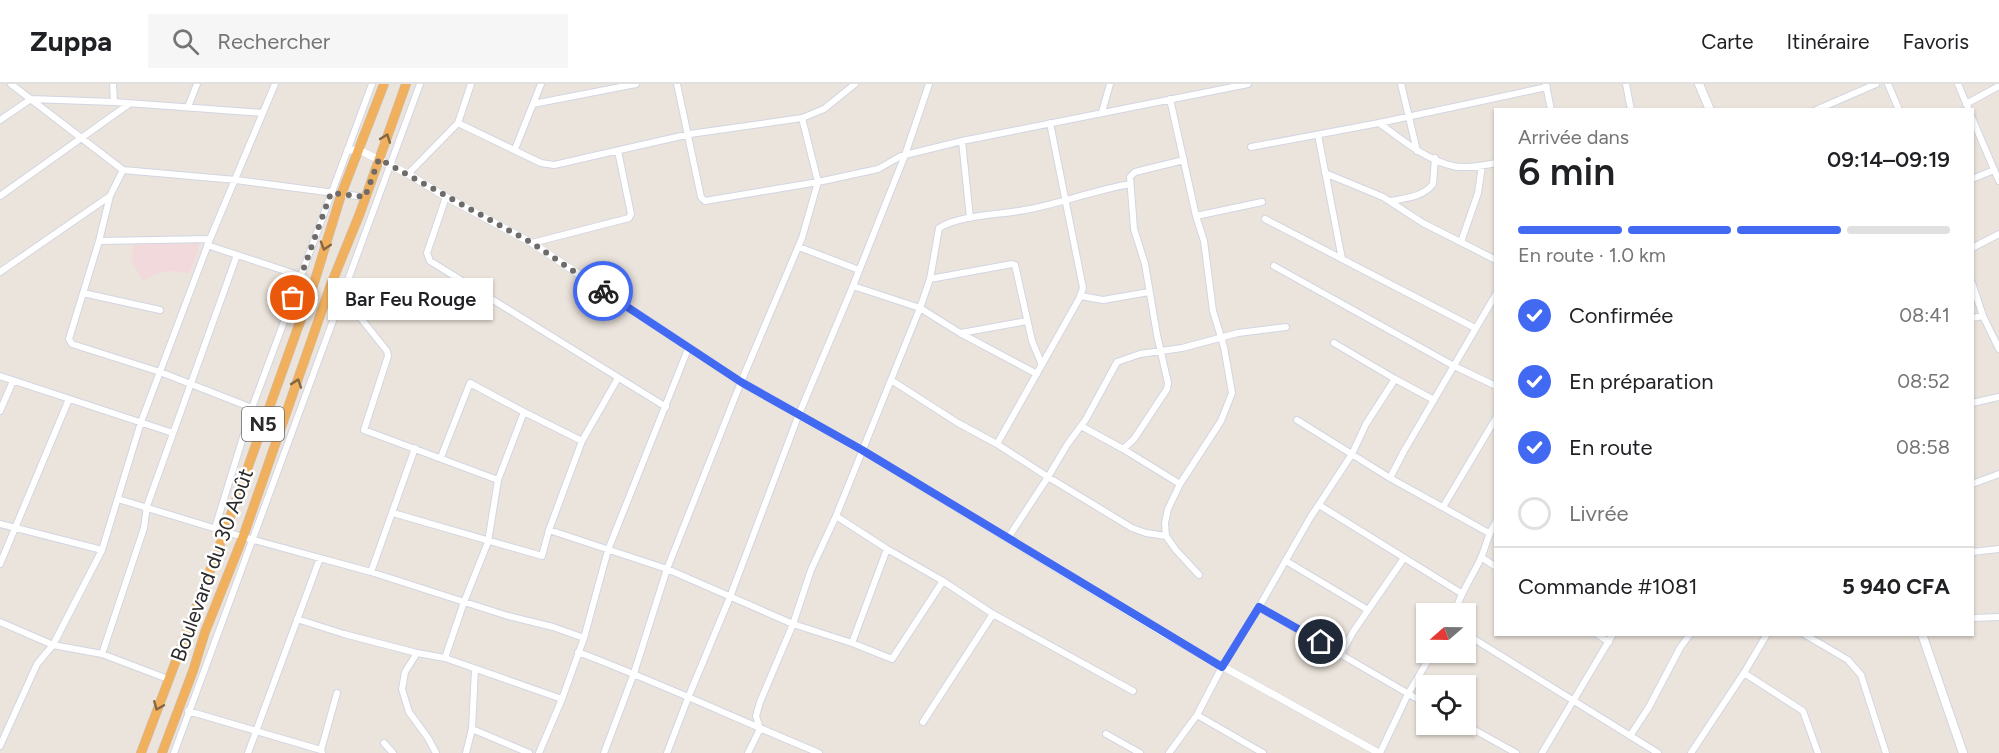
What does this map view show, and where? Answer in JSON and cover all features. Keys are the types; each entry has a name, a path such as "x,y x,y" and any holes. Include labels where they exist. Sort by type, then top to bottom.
{"highway":[{"name":"Boulevard du 30 Août","path":"141,753 220,529 315,280 341,195 384,84"},
{"name":"Boulevard du 30 Août","path":"162,753 205,632 243,537 330,287 406,84"}],"main road":[{"path":"1700,84 1709,108"},
{"path":"1923,636 1963,753"}],"street":[{"path":"11,84 123,170 236,180 365,197"},
{"path":"113,84 114,102"},
{"path":"188,107 197,84"},
{"path":"0,746 37,664 53,645 102,550 141,422 209,242 275,84"},
{"path":"220,529 252,408 372,84"},
{"path":"174,753 420,84"},
{"path":"408,174 458,123 471,84"},
{"path":"515,149 541,84"},
{"path":"533,104 636,84"},
{"path":"677,84 701,197 705,201 818,182 878,169 905,155 962,141 1248,84"},
{"path":"458,123 549,165 687,135 802,118 824,109 855,84"},
{"path":"668,753 799,414 905,155 930,84"},
{"path":"1101,112 1110,84"},
{"path":"1401,84 1417,151"},
{"path":"1626,84 1631,108"},
{"path":"1821,108 1876,84"},
{"path":"1888,84 1898,108"},
{"path":"1958,84 1968,107 1999,86"},
{"path":"1251,147 1409,117 1547,85 1551,108"},
{"path":"0,120 31,99 114,102 264,114"},
{"path":"1170,99 1205,249 1213,311 1232,387 1232,396 1221,421 1180,484 1165,519 1166,536 1199,575"},
{"path":"0,196 129,104"},
{"path":"604,753 634,673 667,569 741,382 799,247 818,182 802,118"},
{"path":"998,444 1081,296 1083,284 1050,123"},
{"path":"1379,123 1417,151 1454,166 1494,163"},
{"path":"1974,123 1999,181"},
{"path":"1318,135 1342,259"},
{"path":"962,141 970,218"},
{"path":"348,150 359,150 391,165 532,243 688,349 741,382 862,450 1222,667 1379,753 1408,694 1426,663"},
{"path":"532,243 629,218 631,214 618,151"},
{"path":"1391,201 1416,196 1430,188 1435,158"},
{"path":"1123,449 1134,439 1167,388 1145,264 1134,229 1130,177 1136,172 1184,160"},
{"path":"1461,242 1478,193 1482,166"},
{"path":"123,170 110,196 69,342 160,372 252,408"},
{"path":"1974,178 1994,170"},
{"path":"1325,172 1391,201 1423,223 1494,259"},
{"path":"748,753 760,729 756,716 760,702 793,624 811,570 837,516 920,308 930,279 939,228 970,218 1026,210 1130,184"},
{"path":"0,272 110,196"},
{"path":"446,197 427,253 430,261 666,407"},
{"path":"1196,216 1262,202"},
{"path":"1265,219 1476,328"},
{"path":"1974,247 1999,234"},
{"path":"99,241 209,242 237,255 301,276"},
{"path":"799,247 859,270"},
{"path":"102,654 144,528 147,506 237,255"},
{"path":"930,279 1013,264 1016,266 1027,321 1042,365"},
{"path":"1274,266 1454,366 1494,385"},
{"path":"853,286 920,308 960,333 1037,374"},
{"path":"1974,289 1983,316 1999,349"},
{"path":"1081,296 1103,300 1149,292"},
{"path":"83,293 160,310"},
{"path":"343,296 387,351 388,356 364,430 498,480"},
{"path":"1390,478 1494,297"},
{"path":"1974,318 1983,316"},
{"path":"960,333 1027,321"},
{"path":"1008,538 1095,404 1114,364 1130,357 1182,348 1221,336 1286,327"},
{"path":"1334,343 1434,400"},
{"path":"539,753 584,638 608,550 688,349"},
{"path":"0,376 173,433"},
{"path":"393,513 542,556 549,530 582,441 618,378"},
{"path":"1169,753 1197,715 1222,667 1395,379"},
{"path":"891,380 1132,528 1166,536"},
{"path":"0,411 13,381"},
{"path":"441,457 469,383 582,441"},
{"path":"1974,403 1999,397"},
{"path":"0,564 69,399"},
{"path":"445,658 488,542 498,480 524,412"},
{"path":"1297,420 1390,478 1489,533"},
{"path":"1443,507 1494,421"},
{"path":"1081,426 1180,484"},
{"path":"371,572 415,448"},
{"path":"1974,483 1999,474"},
{"path":"118,499 253,540 371,572 522,621 554,627 584,638"},
{"path":"1319,505 1461,593"},
{"path":"837,516 993,614 1133,690"},
{"path":"0,524 102,550"},
{"path":"1458,603 1494,525"},
{"path":"549,530 667,569 793,624 892,659 943,581"},
{"path":"852,643 887,549"},
{"path":"1974,552 1999,549"},
{"path":"1481,557 1494,566"},
{"path":"248,753 320,558"},
{"path":"1341,654 1404,558"},
{"path":"1286,561 1368,610"},
{"path":"1259,607 1416,698"},
{"path":"923,722 993,614"},
{"path":"1974,618 1999,617"},
{"path":"297,619 344,634 445,658 561,699"},
{"path":"0,622 53,645 102,654 168,679"},
{"path":"1600,636 1608,642"},
{"path":"1542,753 1612,636"},
{"path":"1630,736 1689,636"},
{"path":"1691,753 1766,636"},
{"path":"1807,636 1848,660 1861,675 1886,753"},
{"path":"1476,640 1658,753"},
{"path":"578,652 634,673 818,753"},
{"path":"417,653 405,672 402,689 409,712 436,753"},
{"path":"466,753 472,729 475,669"},
{"path":"1744,673 1803,711 1818,753"},
{"path":"188,711 321,751 337,693"},
{"path":"1197,715 1263,753"},
{"path":"472,729 530,753"},
{"path":"1476,731 1516,753"},
{"path":"1106,735 1140,753"},
{"path":"384,743 393,753"}],"shaded area":[{"path":"200,241 189,273 171,271 156,274 143,281 131,260 134,245"}],"way so far":[{"path":"293,298 331,193 365,197 379,159 532,243 603,291"}],"place":[{"name":"Bar Feu Rouge","path":"293,298"}],"route":[{"path":"603,291 741,382 862,450 1222,667 1259,607 1321,642"}]}
